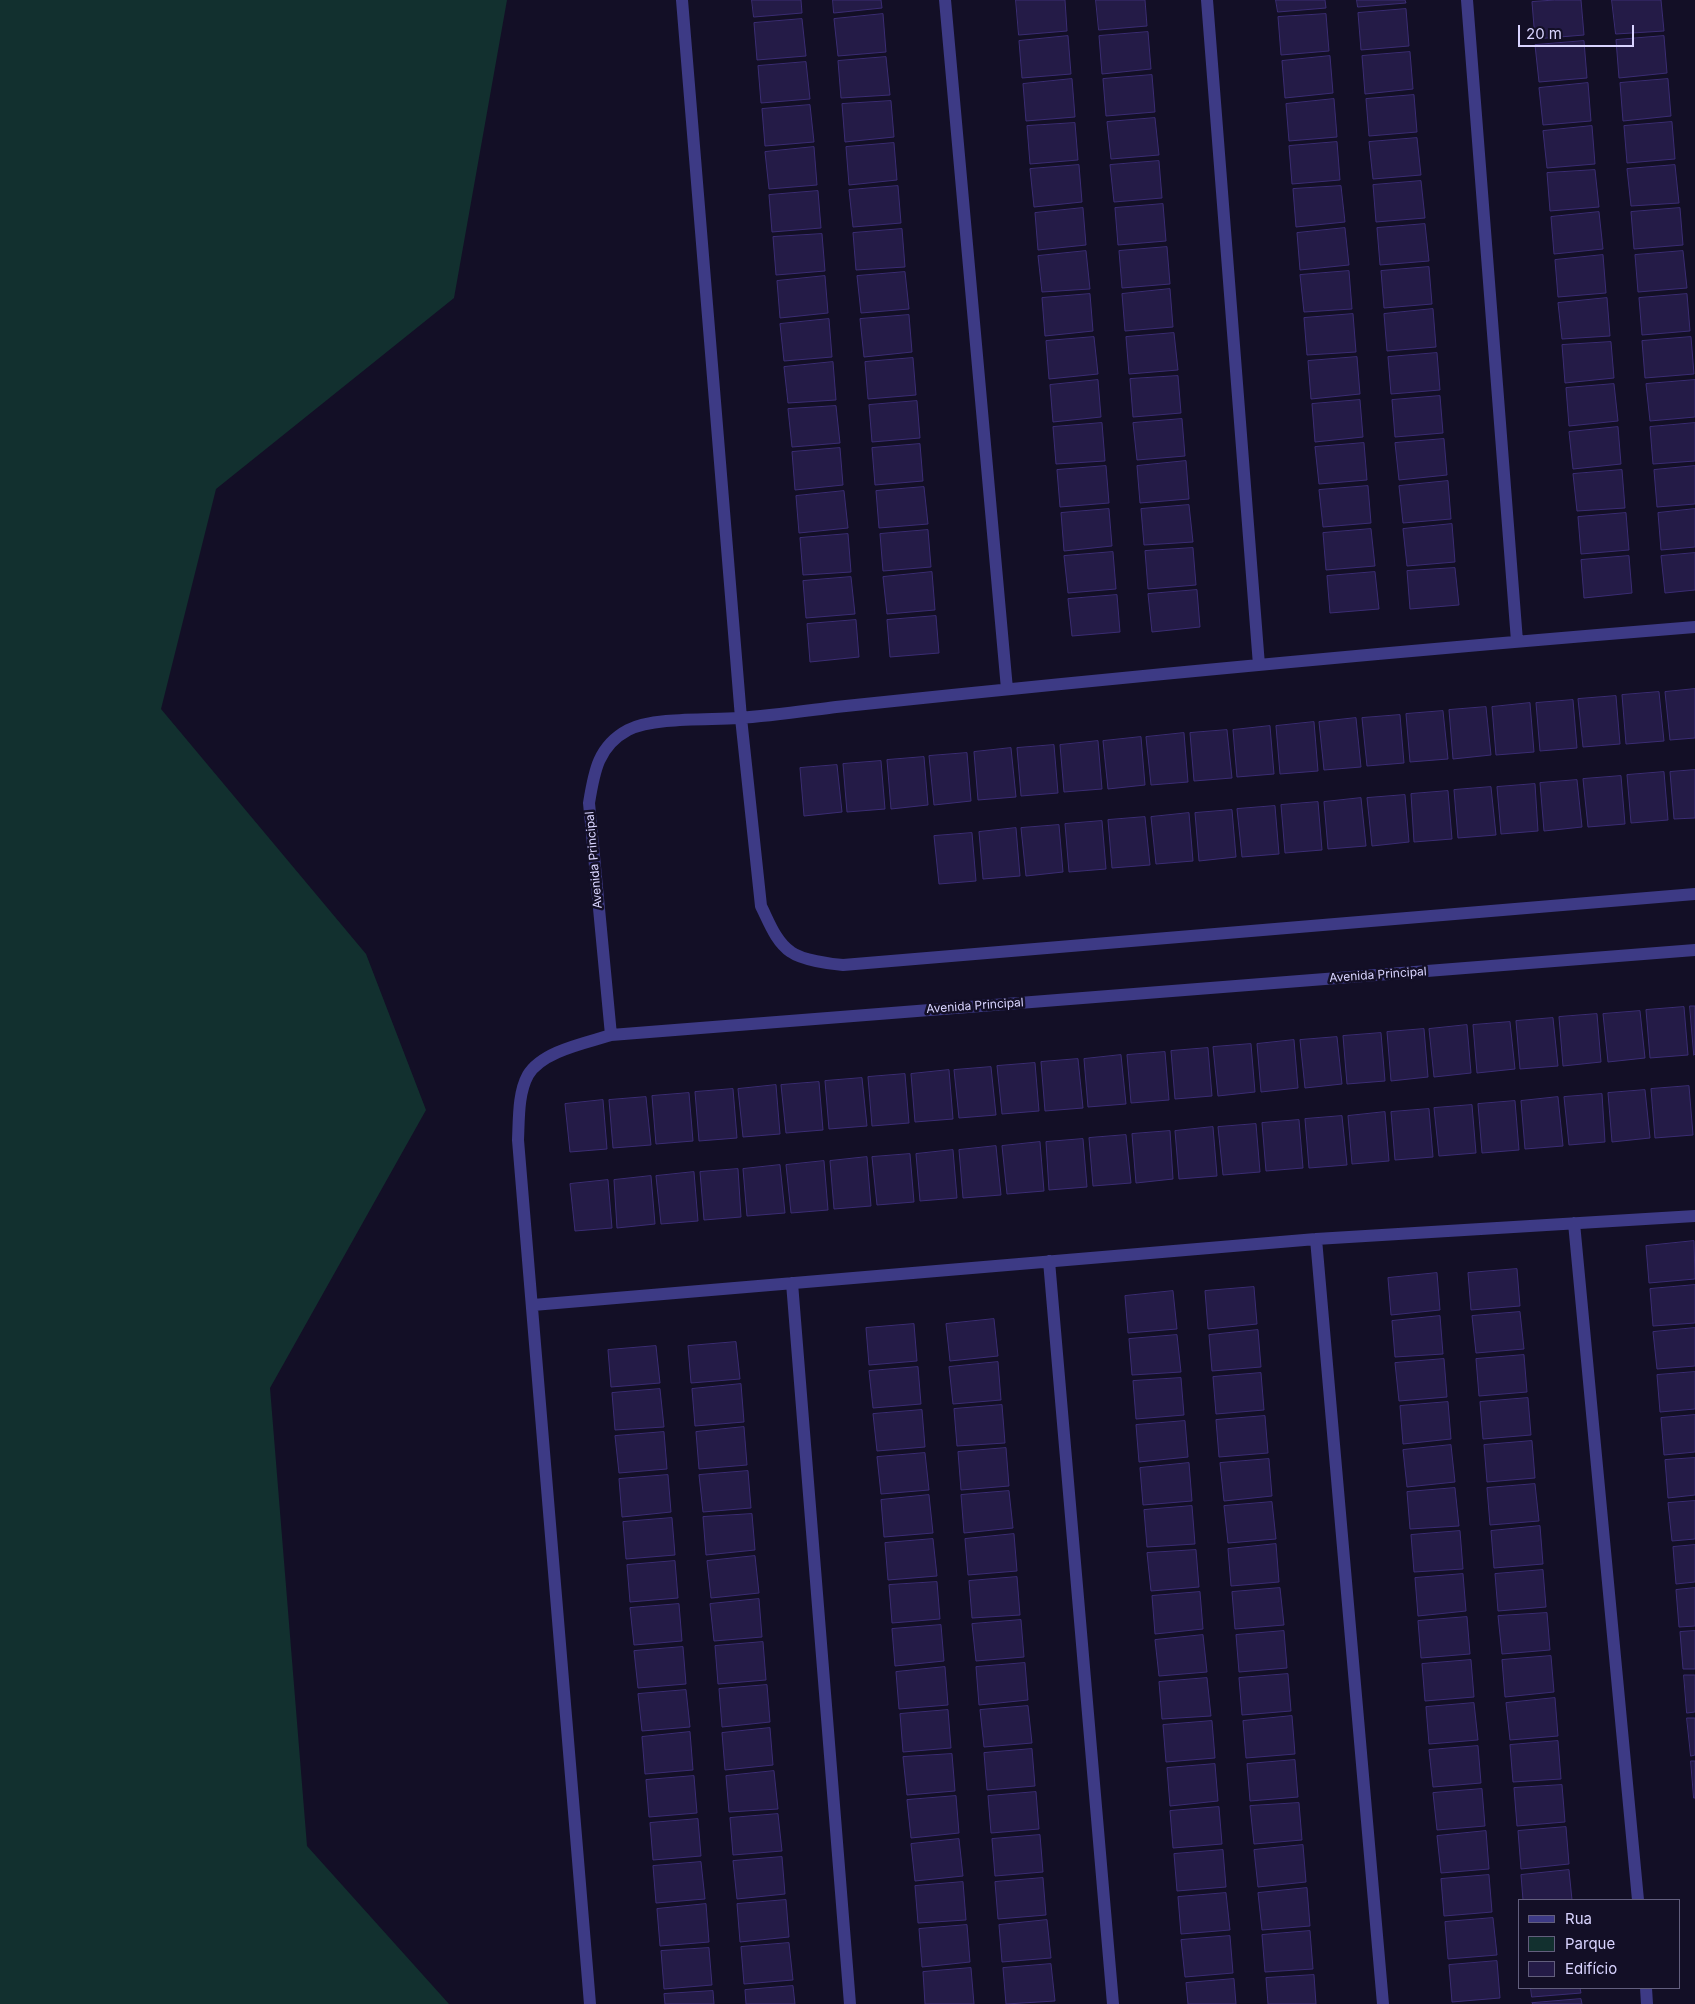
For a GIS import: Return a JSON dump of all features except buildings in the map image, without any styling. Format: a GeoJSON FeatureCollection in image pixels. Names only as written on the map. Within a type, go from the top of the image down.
{"type":"FeatureCollection","features":[{"type":"Feature","properties":{"kind":"street"},"geometry":{"type":"LineString","coordinates":[[682,0],[741,718],[761,906],[775,935],[791,953],[822,963],[853,964],[1695,894]]}},
{"type":"Feature","properties":{"kind":"street"},"geometry":{"type":"LineString","coordinates":[[944,0],[1007,689]]}},
{"type":"Feature","properties":{"kind":"street"},"geometry":{"type":"LineString","coordinates":[[1207,0],[1259,665]]}},
{"type":"Feature","properties":{"kind":"street"},"geometry":{"type":"LineString","coordinates":[[1467,0],[1517,641]]}},
{"type":"Feature","properties":{"kind":"street","name":"Avenida Principal"},"geometry":{"type":"LineString","coordinates":[[1695,627],[1517,641],[1007,689],[741,718],[666,721],[630,729],[609,744],[594,772],[589,803],[611,1035],[1695,950]]}},
{"type":"Feature","properties":{"kind":"street"},"geometry":{"type":"LineString","coordinates":[[590,2004],[518,1140],[521,1095],[528,1074],[541,1061],[557,1052],[611,1035]]}},
{"type":"Feature","properties":{"kind":"street"},"geometry":{"type":"LineString","coordinates":[[533,1304],[1316,1239],[1695,1216]]}},
{"type":"Feature","properties":{"kind":"street"},"geometry":{"type":"LineString","coordinates":[[1574,1223],[1638,1899]]}},
{"type":"Feature","properties":{"kind":"street"},"geometry":{"type":"LineString","coordinates":[[1316,1239],[1383,2004]]}},
{"type":"Feature","properties":{"kind":"street"},"geometry":{"type":"LineString","coordinates":[[1049,1261],[1113,2004]]}},
{"type":"Feature","properties":{"kind":"street"},"geometry":{"type":"LineString","coordinates":[[792,1283],[850,2004]]}},
{"type":"Feature","properties":{"kind":"street"},"geometry":{"type":"LineString","coordinates":[[1646,1989],[1647,2004]]}},
{"type":"Feature","properties":{"kind":"green space"},"geometry":{"type":"Polygon","coordinates":[[[0,0],[507,0],[454,298],[216,489],[161,709],[366,954],[426,1110],[270,1388],[307,1846],[449,2004],[0,2004],[0,0]]]}}]}
